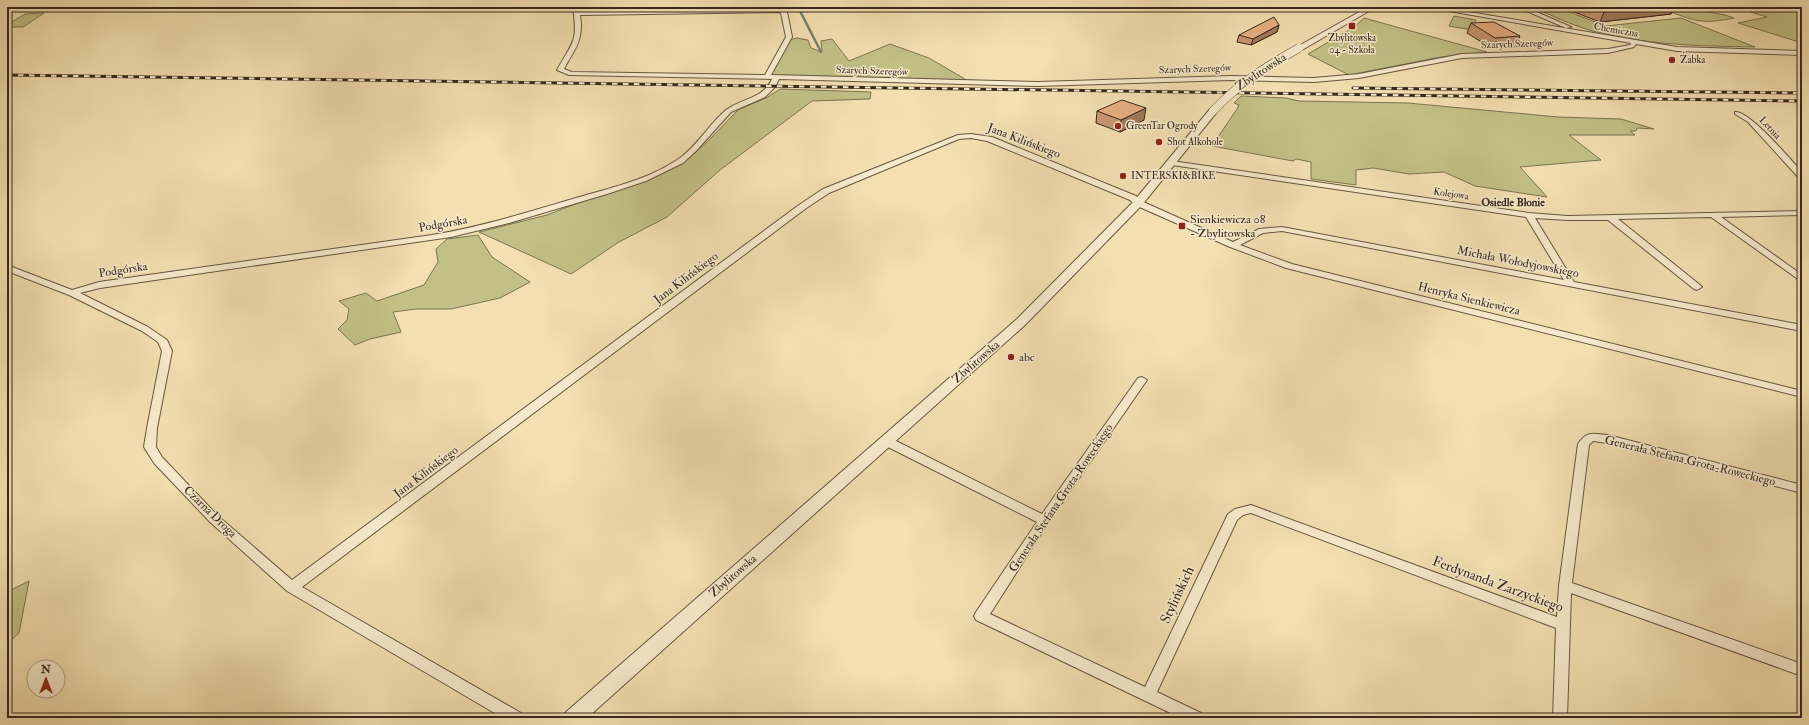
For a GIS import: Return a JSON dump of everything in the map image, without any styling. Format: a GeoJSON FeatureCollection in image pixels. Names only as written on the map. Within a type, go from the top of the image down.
{"type":"FeatureCollection","features":[{"type":"Feature","properties":{"kind":"street","name":"Zbylitowska"},"geometry":{"type":"LineString","coordinates":[[573,718],[1021,322],[1138,202],[1224,99],[1248,78],[1264,67],[1373,7]]}},
{"type":"Feature","properties":{"kind":"street","name":"Chemiczna"},"geometry":{"type":"LineString","coordinates":[[1430,7],[1634,42],[1705,51],[1802,53]]}},
{"type":"Feature","properties":{"kind":"street"},"geometry":{"type":"LineString","coordinates":[[1520,7],[1585,34]]}},
{"type":"Feature","properties":{"kind":"street"},"geometry":{"type":"LineString","coordinates":[[576,10],[780,10],[784,12],[789,37],[767,77]]}},
{"type":"Feature","properties":{"kind":"street","name":"Szarych Szeregów"},"geometry":{"type":"LineString","coordinates":[[576,10],[579,24],[578,37],[574,47],[560,70],[571,74],[1038,84],[1231,78],[1314,80],[1359,76],[1462,56],[1608,51],[1624,49],[1632,46],[1634,42]]}},
{"type":"Feature","properties":{"kind":"street","name":"Podgórska"},"geometry":{"type":"LineString","coordinates":[[72,293],[100,285],[465,232],[568,204],[612,190],[653,174],[680,161],[694,149],[729,111],[764,94],[771,89],[776,78]]}},
{"type":"Feature","properties":{"kind":"street","name":"Letnia"},"geometry":{"type":"LineString","coordinates":[[1737,113],[1750,121],[1802,176]]}},
{"type":"Feature","properties":{"kind":"street","name":"Jana Kilińskiego"},"geometry":{"type":"LineString","coordinates":[[292,587],[826,191],[958,137],[970,136],[989,139],[1133,198],[1138,202]]}},
{"type":"Feature","properties":{"kind":"street","name":"Kolejowa"},"geometry":{"type":"LineString","coordinates":[[1172,163],[1529,215],[1567,218],[1802,213]]}},
{"type":"Feature","properties":{"kind":"street","name":"Henryka Sienkiewicza"},"geometry":{"type":"LineString","coordinates":[[1138,202],[1233,245],[1289,266],[1802,394]]}},
{"type":"Feature","properties":{"kind":"street"},"geometry":{"type":"LineString","coordinates":[[1529,215],[1571,284]]}},
{"type":"Feature","properties":{"kind":"street"},"geometry":{"type":"LineString","coordinates":[[1713,215],[1802,279]]}},
{"type":"Feature","properties":{"kind":"street"},"geometry":{"type":"LineString","coordinates":[[1610,217],[1697,287]]}},
{"type":"Feature","properties":{"kind":"street","name":"Michała Wołodyjowskiego"},"geometry":{"type":"LineString","coordinates":[[1233,245],[1256,232],[1268,229],[1282,230],[1802,328]]}},
{"type":"Feature","properties":{"kind":"street","name":"Czarna Droga"},"geometry":{"type":"LineString","coordinates":[[7,268],[72,293],[145,329],[162,340],[167,350],[152,428],[150,447],[158,460],[214,519],[292,587],[516,718]]}},
{"type":"Feature","properties":{"kind":"street","name":"Generała Stefana Grota-Roweckiego"},"geometry":{"type":"LineString","coordinates":[[1142,380],[1044,520],[981,616],[1148,696]]}},
{"type":"Feature","properties":{"kind":"street","name":"Generała Stefana Grota-Roweckiego"},"geometry":{"type":"LineString","coordinates":[[1565,586],[1584,444],[1590,437],[1608,439],[1802,489]]}},
{"type":"Feature","properties":{"kind":"street"},"geometry":{"type":"LineString","coordinates":[[886,441],[1044,520]]}},
{"type":"Feature","properties":{"kind":"street","name":"Ferdynanda Zarzyckiego"},"geometry":{"type":"LineString","coordinates":[[1239,512],[1251,509],[1563,625],[1565,586],[1802,670]]}},
{"type":"Feature","properties":{"kind":"street","name":"Stylińskich"},"geometry":{"type":"LineString","coordinates":[[1148,696],[1219,542],[1232,517],[1239,512]]}},
{"type":"Feature","properties":{"kind":"street"},"geometry":{"type":"LineString","coordinates":[[1560,718],[1563,625]]}},
{"type":"Feature","properties":{"kind":"street"},"geometry":{"type":"LineString","coordinates":[[1148,696],[1196,718]]}},
{"type":"Feature","properties":{"kind":"shaded area"},"geometry":{"type":"Polygon","coordinates":[[[1532,7],[1556,7],[1606,26],[1681,18],[1755,47],[1671,44],[1629,39],[1582,28],[1532,7]]]}},
{"type":"Feature","properties":{"kind":"shaded area"},"geometry":{"type":"Polygon","coordinates":[[[1734,7],[1802,7],[1802,43],[1738,23],[1767,17],[1734,7]]]}},
{"type":"Feature","properties":{"kind":"shaded area"},"geometry":{"type":"Polygon","coordinates":[[[1687,8],[1734,18],[1715,21],[1700,21],[1686,18],[1668,11],[1687,8]]]}},
{"type":"Feature","properties":{"kind":"shaded area"},"geometry":{"type":"Polygon","coordinates":[[[44,13],[23,27],[7,27],[7,25],[25,14],[44,13]]]}},
{"type":"Feature","properties":{"kind":"shaded area"},"geometry":{"type":"Polygon","coordinates":[[[1454,16],[1476,20],[1472,30],[1449,26],[1454,16]]]}},
{"type":"Feature","properties":{"kind":"shaded area"},"geometry":{"type":"Polygon","coordinates":[[[1364,18],[1487,52],[1441,57],[1349,75],[1308,54],[1354,27],[1364,18]]]}},
{"type":"Feature","properties":{"kind":"shaded area"},"geometry":{"type":"Polygon","coordinates":[[[797,38],[808,40],[811,48],[822,52],[821,41],[832,39],[849,61],[890,44],[929,58],[970,82],[775,76],[771,73],[789,40],[797,38]]]}},
{"type":"Feature","properties":{"kind":"shaded area"},"geometry":{"type":"Polygon","coordinates":[[[780,89],[871,92],[870,99],[812,101],[720,170],[667,217],[619,242],[571,274],[479,232],[547,215],[679,164],[688,159],[709,140],[738,110],[768,97],[780,89]]]}},
{"type":"Feature","properties":{"kind":"shaded area"},"geometry":{"type":"Polygon","coordinates":[[[1241,96],[1286,98],[1299,101],[1408,103],[1558,117],[1621,119],[1654,129],[1637,128],[1636,131],[1630,131],[1635,135],[1569,135],[1601,160],[1520,167],[1547,197],[1475,186],[1444,172],[1409,174],[1373,168],[1356,170],[1356,185],[1311,179],[1311,162],[1296,159],[1293,161],[1212,146],[1237,109],[1239,105],[1234,103],[1241,96]]]}},
{"type":"Feature","properties":{"kind":"shaded area"},"geometry":{"type":"Polygon","coordinates":[[[478,235],[492,257],[530,282],[500,298],[451,309],[416,309],[393,312],[401,332],[370,339],[355,345],[338,329],[347,320],[349,309],[339,301],[366,293],[377,301],[424,285],[438,262],[436,249],[447,239],[478,235]]]}},
{"type":"Feature","properties":{"kind":"shaded area"},"geometry":{"type":"Polygon","coordinates":[[[29,581],[19,633],[7,644],[7,592],[29,581]]]}},
{"type":"Feature","properties":{"kind":"building"},"geometry":{"type":"Polygon","coordinates":[[[1590,7],[1649,7],[1604,12],[1590,7]]]}},
{"type":"Feature","properties":{"kind":"building"},"geometry":{"type":"Polygon","coordinates":[[[1274,17],[1279,25],[1253,39],[1239,35],[1274,17]]]}},
{"type":"Feature","properties":{"kind":"building"},"geometry":{"type":"Polygon","coordinates":[[[1494,22],[1520,36],[1495,38],[1471,23],[1494,22]]]}},
{"type":"Feature","properties":{"kind":"building"},"geometry":{"type":"Polygon","coordinates":[[[1122,100],[1146,108],[1121,120],[1097,111],[1122,100]]]}},
{"type":"Feature","properties":{"kind":"waterway"},"geometry":{"type":"LineString","coordinates":[[798,7],[821,52]]}},
{"type":"Feature","properties":{"kind":"railway"},"geometry":{"type":"LineString","coordinates":[[7,75],[1802,101]]}},
{"type":"Feature","properties":{"kind":"railway"},"geometry":{"type":"LineString","coordinates":[[1353,88],[1802,93]]}},
{"type":"Feature","properties":{"kind":"place","name":"Zbylitowska 04 - Szkoła"},"geometry":{"type":"Point","coordinates":[1352,26]}},
{"type":"Feature","properties":{"kind":"place","name":"Żabka"},"geometry":{"type":"Point","coordinates":[1672,60]}},
{"type":"Feature","properties":{"kind":"place","name":"GreenTar Ogrody"},"geometry":{"type":"Point","coordinates":[1118,126]}},
{"type":"Feature","properties":{"kind":"place","name":"Shot Alkohole"},"geometry":{"type":"Point","coordinates":[1159,142]}},
{"type":"Feature","properties":{"kind":"place","name":"INTERSKI&BIKE"},"geometry":{"type":"Point","coordinates":[1123,176]}},
{"type":"Feature","properties":{"kind":"place","name":"Sienkiewicza 08 - Zbylitowska"},"geometry":{"type":"Point","coordinates":[1182,226]}},
{"type":"Feature","properties":{"kind":"place","name":"abc"},"geometry":{"type":"Point","coordinates":[1011,357]}},
{"type":"Feature","properties":{"kind":"district","name":"Osiedle Błonie"},"geometry":{"type":"Point","coordinates":[1513,202]}}]}
